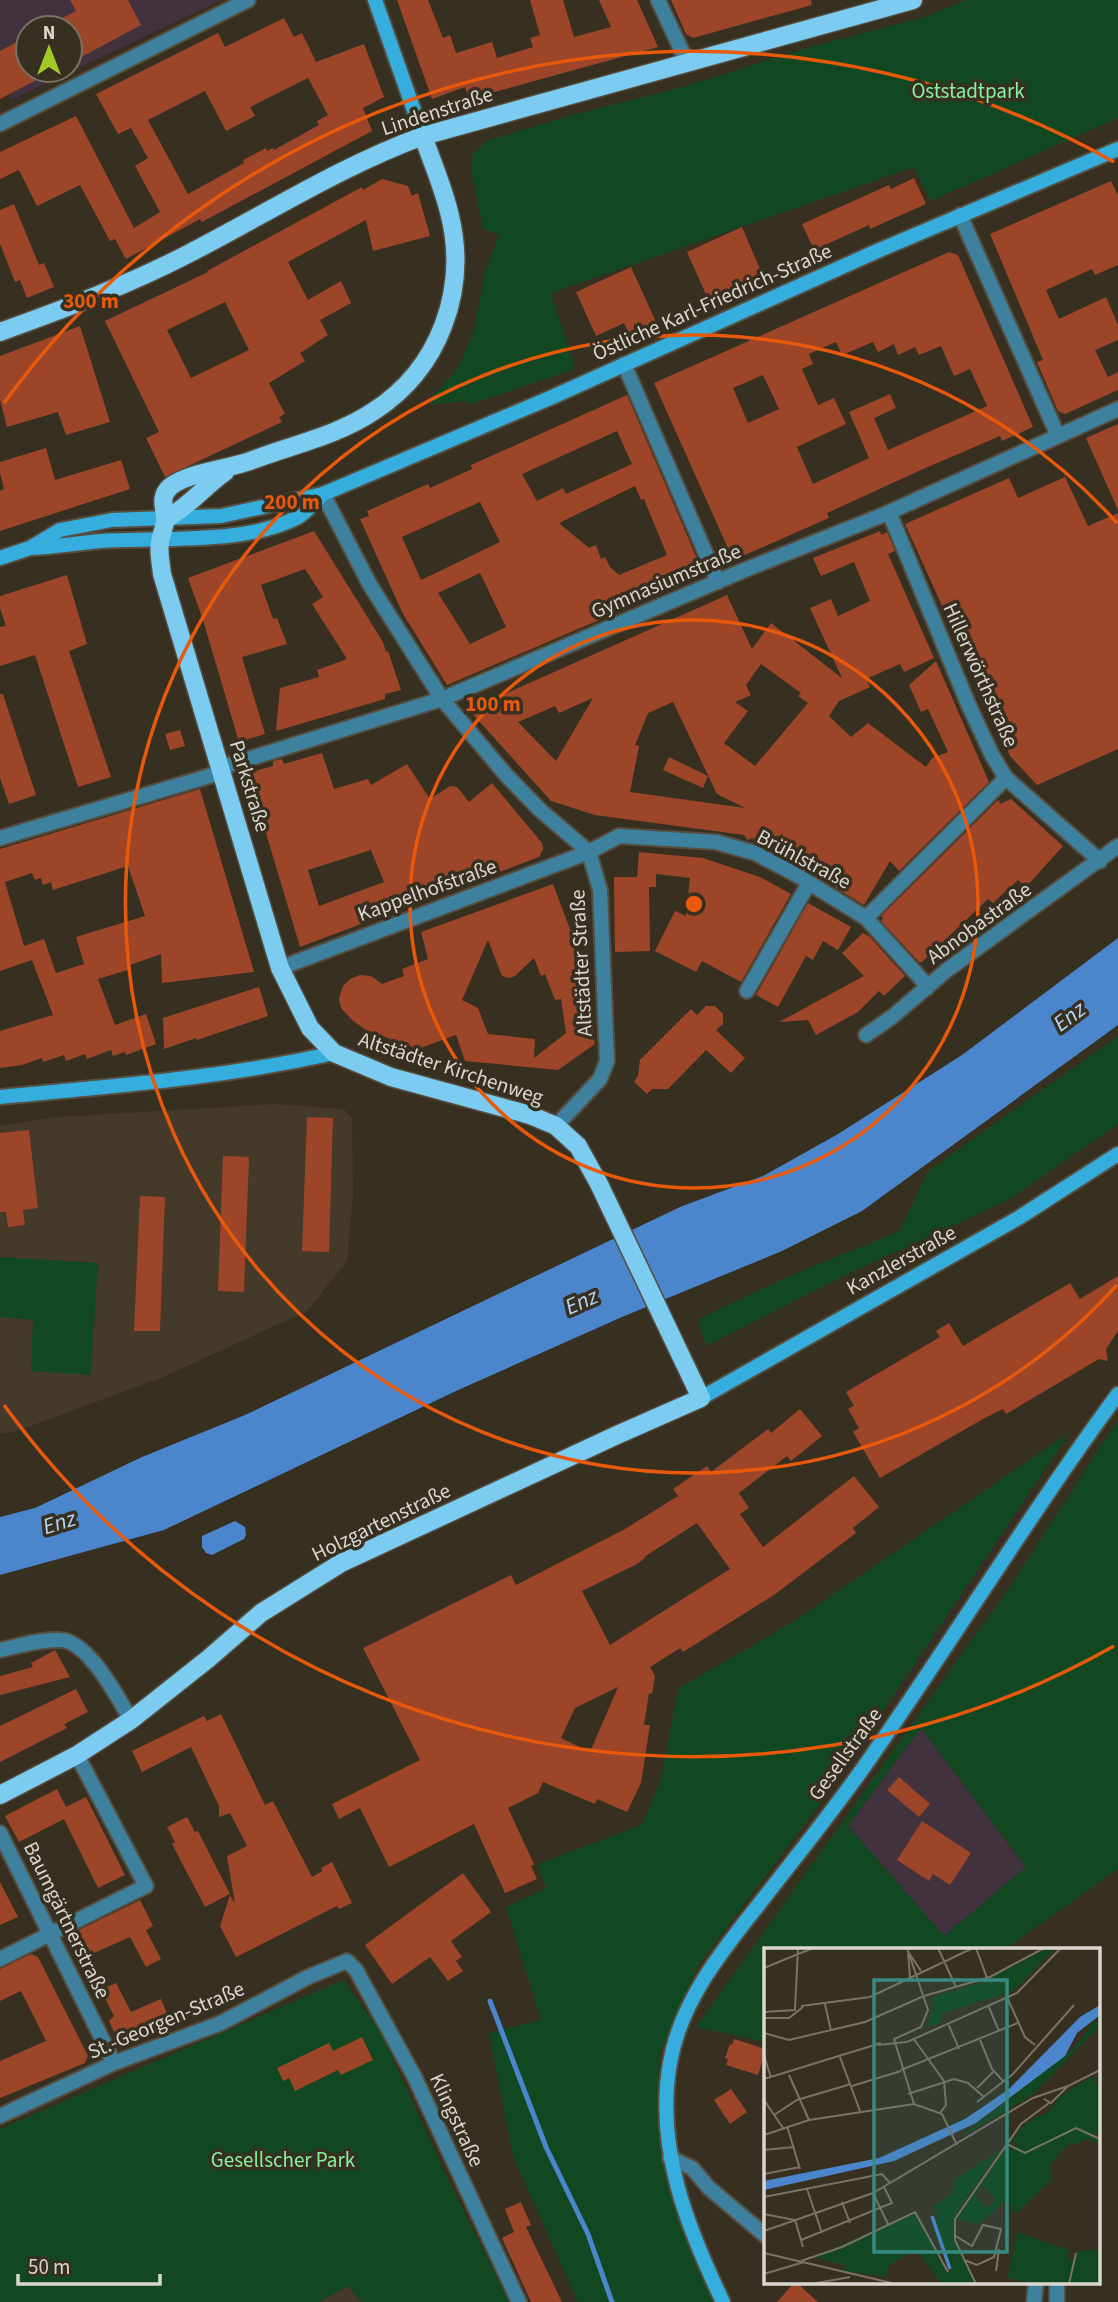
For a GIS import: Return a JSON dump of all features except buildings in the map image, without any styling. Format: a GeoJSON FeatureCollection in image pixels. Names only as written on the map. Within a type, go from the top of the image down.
{"type":"FeatureCollection","features":[{"type":"Feature","properties":{"kind":"main road"},"geometry":{"type":"LineString","coordinates":[[375,0],[423,136]]}},
{"type":"Feature","properties":{"kind":"main road","name":"Lindenstraße"},"geometry":{"type":"LineString","coordinates":[[0,332],[78,303],[164,266],[361,162],[423,136],[913,0]]}},
{"type":"Feature","properties":{"kind":"main road","name":"Parkstraße"},"geometry":{"type":"LineString","coordinates":[[334,1053],[310,1028],[280,968],[165,584],[159,551],[166,519],[163,500],[169,488],[181,480],[231,468],[340,429],[373,412],[410,381],[434,349],[450,306],[456,258],[451,217],[423,136]]}},
{"type":"Feature","properties":{"kind":"main road","name":"Östliche Karl-Friedrich-Straße"},"geometry":{"type":"LineString","coordinates":[[0,558],[30,548],[60,530],[112,520],[239,513],[323,494],[550,398],[960,215],[1118,149]]}},
{"type":"Feature","properties":{"kind":"main road","name":"Östliche Karl-Friedrich-Straße"},"geometry":{"type":"LineString","coordinates":[[30,548],[101,541],[205,537],[279,525],[300,516],[323,494]]}},
{"type":"Feature","properties":{"kind":"main road","name":"Altstädter Kirchenweg"},"geometry":{"type":"LineString","coordinates":[[0,1097],[211,1076],[276,1066],[334,1053],[391,1077],[530,1115],[556,1126],[578,1146],[600,1187],[701,1398]]}},
{"type":"Feature","properties":{"kind":"main road","name":"Kanzlerstraße"},"geometry":{"type":"LineString","coordinates":[[701,1398],[1020,1217],[1118,1154]]}},
{"type":"Feature","properties":{"kind":"main road","name":"Gesellstraße"},"geometry":{"type":"LineString","coordinates":[[723,2302],[699,2251],[680,2198],[670,2158],[666,2098],[670,2060],[682,2024],[710,1968],[873,1755],[1065,1467],[1118,1394]]}},
{"type":"Feature","properties":{"kind":"main road","name":"Holzgartenstraße"},"geometry":{"type":"LineString","coordinates":[[0,1795],[77,1755],[131,1720],[208,1659],[261,1612],[341,1563],[701,1398]]}},
{"type":"Feature","properties":{"kind":"street"},"geometry":{"type":"LineString","coordinates":[[0,124],[248,0]]}},
{"type":"Feature","properties":{"kind":"street"},"geometry":{"type":"LineString","coordinates":[[658,0],[687,62]]}},
{"type":"Feature","properties":{"kind":"street"},"geometry":{"type":"LineString","coordinates":[[960,215],[1058,436]]}},
{"type":"Feature","properties":{"kind":"street"},"geometry":{"type":"LineString","coordinates":[[624,364],[718,582]]}},
{"type":"Feature","properties":{"kind":"street","name":"Gymnasiumstraße"},"geometry":{"type":"LineString","coordinates":[[0,838],[442,699],[889,512],[1118,409]]}},
{"type":"Feature","properties":{"kind":"street"},"geometry":{"type":"LineString","coordinates":[[323,494],[370,585],[442,699],[507,776],[540,810],[589,852]]}},
{"type":"Feature","properties":{"kind":"street","name":"Hillerwörthstraße"},"geometry":{"type":"LineString","coordinates":[[889,512],[992,755],[1006,778],[1100,861]]}},
{"type":"Feature","properties":{"kind":"street"},"geometry":{"type":"LineString","coordinates":[[866,918],[1006,778]]}},
{"type":"Feature","properties":{"kind":"street","name":"Brühlstraße"},"geometry":{"type":"LineString","coordinates":[[589,852],[619,836],[716,842],[755,853],[866,918],[927,988]]}},
{"type":"Feature","properties":{"kind":"street","name":"Abnobastraße"},"geometry":{"type":"LineString","coordinates":[[866,1035],[972,951],[1118,846]]}},
{"type":"Feature","properties":{"kind":"street","name":"Kappelhofstraße"},"geometry":{"type":"LineString","coordinates":[[280,968],[589,852]]}},
{"type":"Feature","properties":{"kind":"street","name":"Altstädter Straße"},"geometry":{"type":"LineString","coordinates":[[556,1126],[600,1079],[607,1062],[600,890],[589,852]]}},
{"type":"Feature","properties":{"kind":"street"},"geometry":{"type":"LineString","coordinates":[[747,991],[808,883]]}},
{"type":"Feature","properties":{"kind":"street"},"geometry":{"type":"LineString","coordinates":[[0,1650],[62,1639],[75,1643],[105,1676],[131,1720]]}},
{"type":"Feature","properties":{"kind":"street"},"geometry":{"type":"LineString","coordinates":[[0,1959],[146,1886],[77,1755]]}},
{"type":"Feature","properties":{"kind":"street","name":"Baumgärtnerstraße"},"geometry":{"type":"LineString","coordinates":[[0,1833],[114,2063]]}},
{"type":"Feature","properties":{"kind":"street","name":"St.-Georgen-Straße"},"geometry":{"type":"LineString","coordinates":[[0,2116],[114,2063],[221,2022],[308,1977],[346,1961]]}},
{"type":"Feature","properties":{"kind":"street","name":"Klingstraße"},"geometry":{"type":"LineString","coordinates":[[346,1961],[356,1970],[414,2076],[519,2302]]}},
{"type":"Feature","properties":{"kind":"street"},"geometry":{"type":"LineString","coordinates":[[670,2158],[692,2168],[709,2188],[764,2234]]}},
{"type":"Feature","properties":{"kind":"street"},"geometry":{"type":"LineString","coordinates":[[1034,2302],[1036,2284]]}},
{"type":"Feature","properties":{"kind":"street"},"geometry":{"type":"LineString","coordinates":[[1057,2284],[1057,2302]]}},
{"type":"Feature","properties":{"kind":"shaded area"},"geometry":{"type":"Polygon","coordinates":[[[0,0],[221,0],[84,65],[84,14],[14,14],[14,84],[45,84],[11,100],[0,78],[0,0]]]}},
{"type":"Feature","properties":{"kind":"shaded area"},"geometry":{"type":"Polygon","coordinates":[[[275,1104],[344,1109],[352,1119],[353,1195],[347,1261],[307,1311],[163,1377],[17,1431],[0,1434],[0,1126],[57,1117],[275,1104]]]}},
{"type":"Feature","properties":{"kind":"shaded area"},"geometry":{"type":"Polygon","coordinates":[[[921,1728],[1026,1868],[944,1936],[848,1826],[921,1728]]]}},
{"type":"Feature","properties":{"kind":"shaded area"},"geometry":{"type":"Polygon","coordinates":[[[348,2286],[362,2302],[319,2302],[348,2286]]]}},
{"type":"Feature","properties":{"kind":"green space","name":"Oststadtpark"},"geometry":{"type":"Polygon","coordinates":[[[966,0],[1118,0],[1118,118],[931,201],[914,167],[551,293],[575,369],[471,404],[463,401],[431,405],[428,401],[453,374],[474,331],[485,272],[499,235],[483,229],[471,168],[473,153],[487,141],[569,116],[686,86],[810,47],[925,17],[966,0]]]}},
{"type":"Feature","properties":{"kind":"green space"},"geometry":{"type":"Polygon","coordinates":[[[1118,1036],[1118,1124],[1010,1199],[846,1275],[706,1346],[698,1319],[785,1278],[900,1231],[928,1171],[1118,1036]]]}},
{"type":"Feature","properties":{"kind":"green space"},"geometry":{"type":"Polygon","coordinates":[[[0,1257],[98,1263],[91,1375],[31,1371],[33,1320],[0,1317],[0,1257]]]}},
{"type":"Feature","properties":{"kind":"green space"},"geometry":{"type":"Polygon","coordinates":[[[1118,1420],[1118,1869],[1007,1948],[764,1948],[764,2042],[696,2027],[1009,1588],[1118,1420]],[[921,1728],[848,1826],[944,1936],[1026,1867],[921,1728]]]}},
{"type":"Feature","properties":{"kind":"green space"},"geometry":{"type":"Polygon","coordinates":[[[1070,1432],[826,1796],[699,1964],[660,2053],[659,2119],[669,2191],[717,2302],[578,2302],[513,2156],[489,2033],[541,2020],[506,1907],[546,1889],[538,1864],[642,1825],[661,1779],[678,1689],[796,1620],[1070,1432]]]}},
{"type":"Feature","properties":{"kind":"green space","name":"Gesellscher Park"},"geometry":{"type":"Polygon","coordinates":[[[343,1980],[379,2029],[448,2179],[509,2302],[362,2302],[348,2286],[319,2302],[0,2302],[0,2129],[343,1980]]]}},
{"type":"Feature","properties":{"kind":"water","name":"Enz"},"geometry":{"type":"Polygon","coordinates":[[[1118,938],[1118,1025],[862,1211],[782,1251],[622,1317],[456,1391],[164,1530],[0,1575],[0,1517],[35,1508],[142,1457],[245,1415],[680,1207],[765,1175],[838,1134],[962,1055],[1118,938]]]}},
{"type":"Feature","properties":{"kind":"water"},"geometry":{"type":"Polygon","coordinates":[[[235,1521],[245,1527],[244,1539],[212,1555],[206,1553],[202,1547],[202,1536],[235,1521]]]}},
{"type":"Feature","properties":{"kind":"waterway"},"geometry":{"type":"LineString","coordinates":[[490,2001],[546,2147],[588,2234],[612,2302]]}}]}
